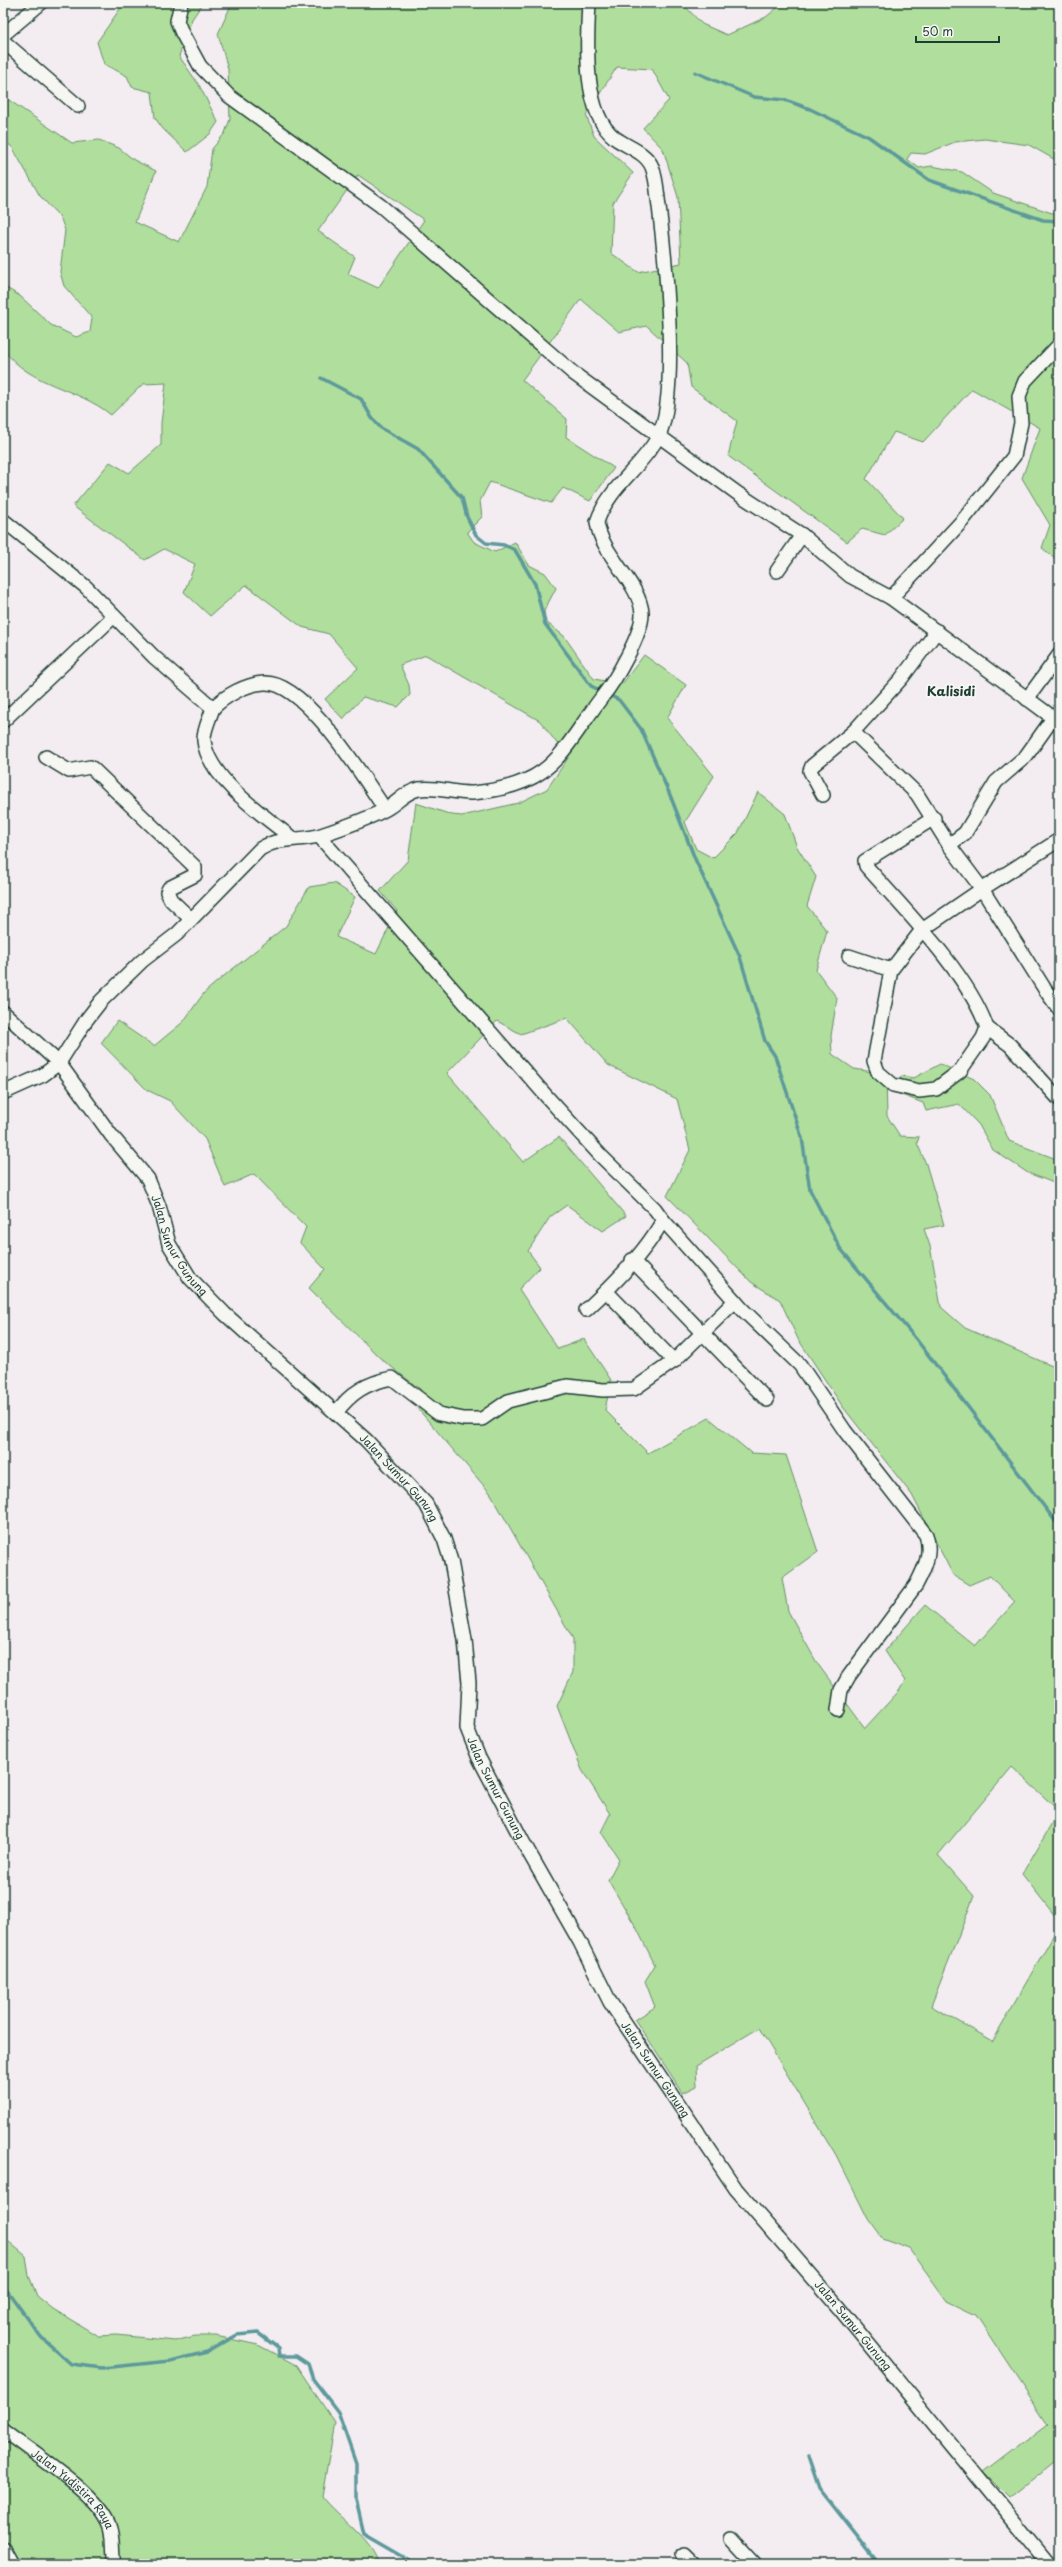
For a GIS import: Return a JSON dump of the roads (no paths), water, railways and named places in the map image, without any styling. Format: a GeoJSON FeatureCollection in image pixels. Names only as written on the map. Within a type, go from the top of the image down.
{"type":"FeatureCollection","features":[{"type":"Feature","properties":{"kind":"street"},"geometry":{"type":"LineString","coordinates":[[3,35],[41,3]]}},
{"type":"Feature","properties":{"kind":"street"},"geometry":{"type":"LineString","coordinates":[[181,3],[177,20],[200,66],[212,80],[230,96],[381,206],[573,373],[737,493],[802,535],[850,576],[891,598],[1056,720],[1026,756],[996,782],[965,833],[949,845]]}},
{"type":"Feature","properties":{"kind":"street"},"geometry":{"type":"LineString","coordinates":[[3,1094],[43,1075],[59,1063],[87,1019],[101,1001],[142,961],[177,934],[260,849],[267,844],[292,838],[319,836],[385,809],[408,793],[417,790],[429,788],[471,793],[531,780],[566,750],[598,703],[616,680],[638,630],[642,612],[637,597],[601,540],[597,522],[612,493],[649,451],[658,436],[666,404],[669,366],[661,226],[655,177],[652,167],[645,158],[614,138],[599,117],[594,103],[586,43],[589,3]]}},
{"type":"Feature","properties":{"kind":"street"},"geometry":{"type":"LineString","coordinates":[[3,40],[78,106]]}},
{"type":"Feature","properties":{"kind":"street"},"geometry":{"type":"LineString","coordinates":[[891,598],[963,520],[1014,456],[1021,423],[1020,396],[1025,381],[1059,345]]}},
{"type":"Feature","properties":{"kind":"street"},"geometry":{"type":"LineString","coordinates":[[3,520],[86,587],[154,656],[213,708]]}},
{"type":"Feature","properties":{"kind":"street"},"geometry":{"type":"LineString","coordinates":[[777,571],[802,535]]}},
{"type":"Feature","properties":{"kind":"street"},"geometry":{"type":"LineString","coordinates":[[3,721],[114,616]]}},
{"type":"Feature","properties":{"kind":"street"},"geometry":{"type":"LineString","coordinates":[[823,794],[810,770],[812,766],[853,732],[901,679],[937,631]]}},
{"type":"Feature","properties":{"kind":"street"},"geometry":{"type":"LineString","coordinates":[[1027,699],[1059,656]]}},
{"type":"Feature","properties":{"kind":"street"},"geometry":{"type":"LineString","coordinates":[[292,838],[250,805],[208,758],[204,739],[213,708],[220,701],[245,688],[265,682],[281,687],[314,711],[385,809]]}},
{"type":"Feature","properties":{"kind":"street"},"geometry":{"type":"LineString","coordinates":[[853,732],[918,794],[934,818],[949,845],[982,889],[1046,991],[1059,1009]]}},
{"type":"Feature","properties":{"kind":"street"},"geometry":{"type":"LineString","coordinates":[[46,757],[69,771],[90,767],[93,769],[196,867],[195,875],[169,888],[167,892],[171,900],[191,919]]}},
{"type":"Feature","properties":{"kind":"street"},"geometry":{"type":"LineString","coordinates":[[934,818],[865,861],[866,866],[922,930],[964,983],[987,1028],[1010,1045],[1059,1099]]}},
{"type":"Feature","properties":{"kind":"street"},"geometry":{"type":"LineString","coordinates":[[319,836],[548,1098],[601,1156],[655,1209],[663,1220],[736,1301],[800,1365],[845,1431],[926,1535],[930,1546],[925,1568],[916,1585],[849,1676],[841,1690],[838,1710]]}},
{"type":"Feature","properties":{"kind":"street"},"geometry":{"type":"LineString","coordinates":[[987,1028],[983,1038],[960,1071],[948,1082],[936,1088],[919,1091],[893,1085],[878,1072],[874,1061],[891,970],[922,930],[982,889],[1059,840]]}},
{"type":"Feature","properties":{"kind":"street"},"geometry":{"type":"LineString","coordinates":[[849,956],[891,970]]}},
{"type":"Feature","properties":{"kind":"street","name":"Jalan Sumur Gunung"},"geometry":{"type":"LineString","coordinates":[[3,1012],[59,1063],[110,1135],[148,1179],[159,1206],[169,1244],[190,1278],[225,1314],[366,1440],[421,1498],[436,1521],[451,1561],[465,1640],[469,1683],[467,1728],[479,1758],[522,1842],[580,1942],[610,2002],[736,2189],[838,2308],[1049,2564]]}},
{"type":"Feature","properties":{"kind":"street"},"geometry":{"type":"LineString","coordinates":[[586,1310],[606,1291],[655,1234],[663,1220]]}},
{"type":"Feature","properties":{"kind":"street"},"geometry":{"type":"LineString","coordinates":[[632,1260],[767,1400]]}},
{"type":"Feature","properties":{"kind":"street"},"geometry":{"type":"LineString","coordinates":[[606,1291],[674,1361]]}},
{"type":"Feature","properties":{"kind":"street"},"geometry":{"type":"LineString","coordinates":[[336,1413],[356,1390],[374,1381],[392,1378],[439,1414],[464,1419],[482,1419],[508,1401],[567,1386],[603,1390],[634,1389],[674,1361],[736,1301]]}},
{"type":"Feature","properties":{"kind":"street","name":"Jalan Yudistira Raya"},"geometry":{"type":"LineString","coordinates":[[3,2430],[76,2485],[104,2515],[110,2526],[114,2564]]}},
{"type":"Feature","properties":{"kind":"street"},"geometry":{"type":"LineString","coordinates":[[731,2538],[755,2564]]}},
{"type":"Feature","properties":{"kind":"street"},"geometry":{"type":"LineString","coordinates":[[3,2548],[12,2564]]}},
{"type":"Feature","properties":{"kind":"street"},"geometry":{"type":"LineString","coordinates":[[682,2554],[692,2564]]}},
{"type":"Feature","properties":{"kind":"waterway"},"geometry":{"type":"LineString","coordinates":[[695,72],[754,97],[785,100],[810,109],[869,137],[929,180],[1043,220],[1059,221]]}},
{"type":"Feature","properties":{"kind":"waterway"},"geometry":{"type":"LineString","coordinates":[[321,378],[361,399],[372,418],[381,428],[418,449],[462,498],[467,517],[476,535],[486,543],[504,545],[515,550],[535,584],[545,624],[591,686],[619,700],[641,729],[670,795],[695,859],[740,957],[765,1041],[775,1056],[802,1138],[810,1190],[840,1248],[916,1339],[1059,1526]]}},
{"type":"Feature","properties":{"kind":"waterway"},"geometry":{"type":"LineString","coordinates":[[3,2285],[41,2337],[71,2364],[102,2368],[170,2361],[207,2352],[237,2335],[258,2333],[278,2348],[279,2356],[296,2356],[308,2364],[313,2379],[338,2412],[356,2464],[356,2500],[364,2534],[409,2560],[409,2564]]}},
{"type":"Feature","properties":{"kind":"waterway"},"geometry":{"type":"LineString","coordinates":[[808,2456],[819,2488],[879,2564]]}},
{"type":"Feature","properties":{"kind":"district","name":"Kalisidi"},"geometry":{"type":"Point","coordinates":[951,691]}}]}
